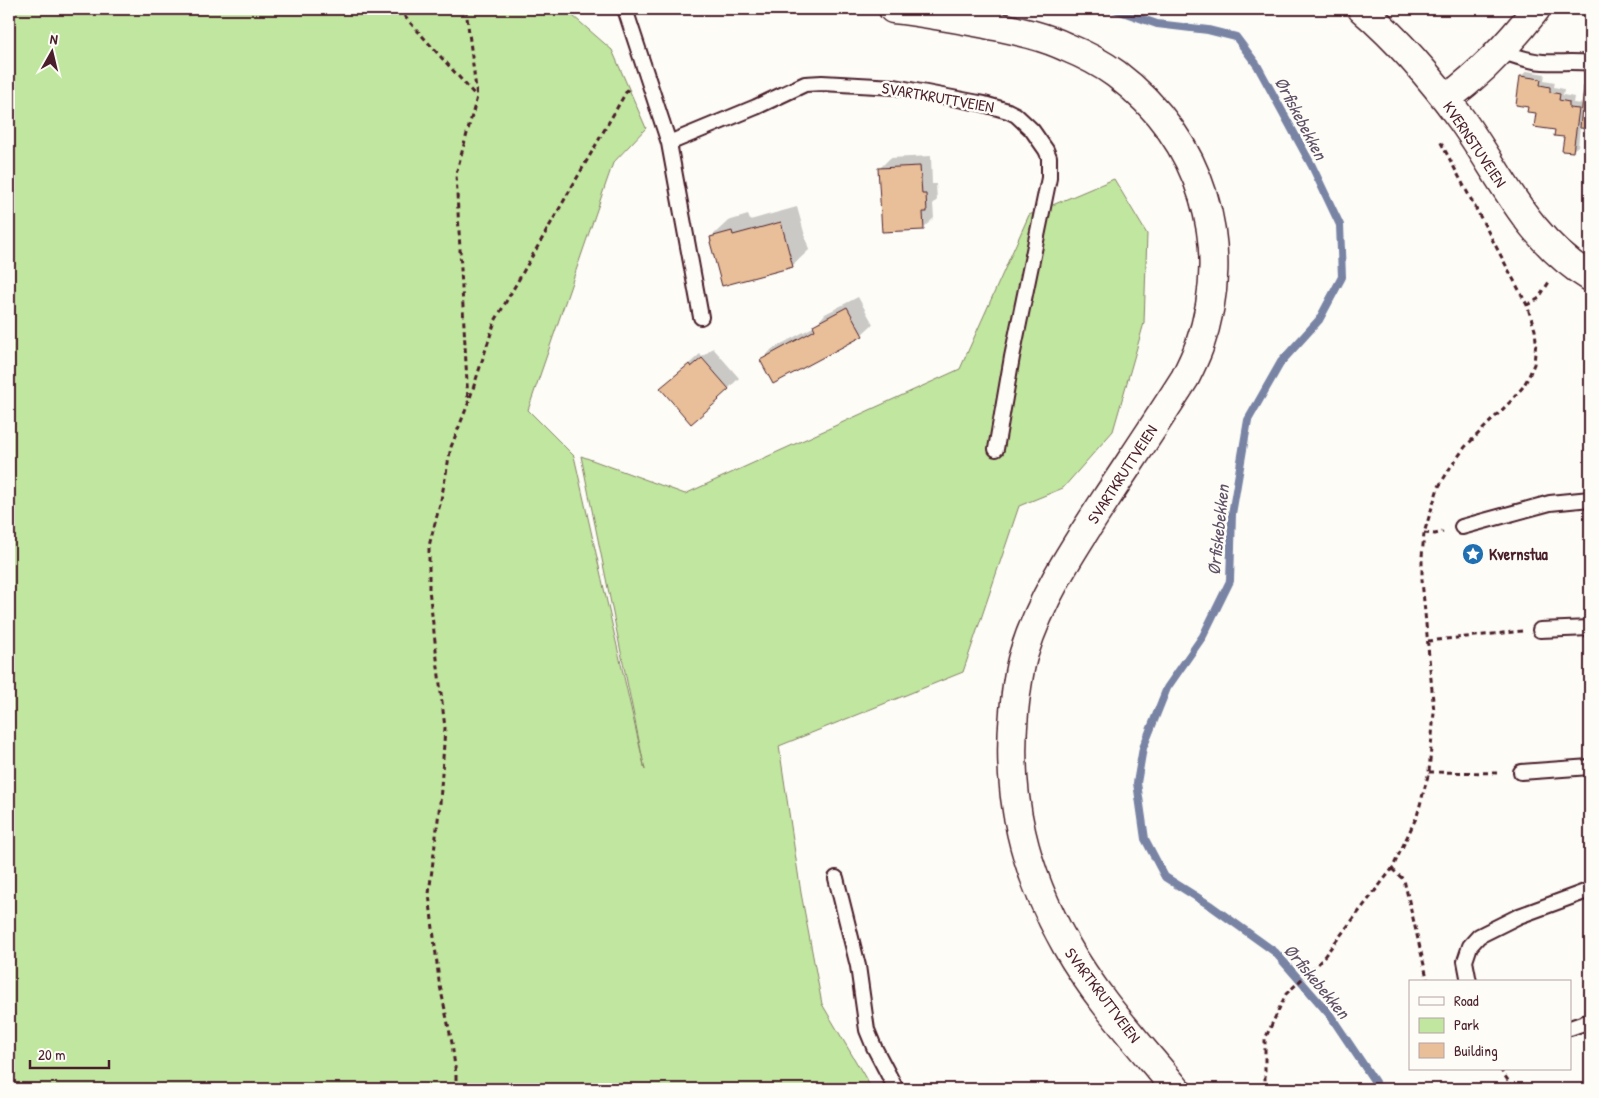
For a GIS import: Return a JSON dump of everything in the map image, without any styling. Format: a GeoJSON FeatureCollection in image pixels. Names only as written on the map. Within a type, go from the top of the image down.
{"type":"FeatureCollection","features":[{"type":"Feature","properties":{"kind":"street","name":"SVARTKRUTTVEIEN"},"geometry":{"type":"LineString","coordinates":[[893,9],[959,19],[1040,37],[1095,61],[1135,90],[1158,113],[1174,136],[1197,178],[1208,208],[1213,258],[1212,289],[1207,320],[1199,348],[1185,378],[1074,547],[1038,615],[1024,653],[1016,688],[1012,758],[1013,790],[1024,850],[1035,881],[1052,918],[1084,974],[1176,1089]]}},
{"type":"Feature","properties":{"kind":"street","name":"KVERNSTUVEIEN"},"geometry":{"type":"LineString","coordinates":[[1362,9],[1386,30],[1446,100],[1475,140],[1522,214],[1550,246],[1590,277]]}},
{"type":"Feature","properties":{"kind":"street"},"geometry":{"type":"LineString","coordinates":[[1446,100],[1501,51],[1536,9]]}},
{"type":"Feature","properties":{"kind":"lane"},"geometry":{"type":"LineString","coordinates":[[625,9],[669,143],[701,317]]}},
{"type":"Feature","properties":{"kind":"lane"},"geometry":{"type":"LineString","coordinates":[[1501,51],[1515,57],[1541,62],[1590,62]]}},
{"type":"Feature","properties":{"kind":"lane","name":"SVARTKRUTTVEIEN"},"geometry":{"type":"LineString","coordinates":[[669,143],[756,107],[805,84],[822,83],[895,87],[984,104],[1008,110],[1016,115],[1032,130],[1049,157],[1049,178],[1012,357],[996,449]]}},
{"type":"Feature","properties":{"kind":"lane"},"geometry":{"type":"LineString","coordinates":[[1462,527],[1550,503],[1590,499]]}},
{"type":"Feature","properties":{"kind":"lane"},"geometry":{"type":"LineString","coordinates":[[1540,630],[1590,628]]}},
{"type":"Feature","properties":{"kind":"lane"},"geometry":{"type":"LineString","coordinates":[[1521,772],[1590,767]]}},
{"type":"Feature","properties":{"kind":"lane"},"geometry":{"type":"LineString","coordinates":[[836,878],[858,966],[867,1030],[874,1048],[896,1089]]}},
{"type":"Feature","properties":{"kind":"lane"},"geometry":{"type":"LineString","coordinates":[[1469,980],[1465,961],[1466,954],[1479,936],[1519,916],[1590,890]]}},
{"type":"Feature","properties":{"kind":"lane"},"geometry":{"type":"LineString","coordinates":[[1572,1027],[1590,1021]]}},
{"type":"Feature","properties":{"kind":"path"},"geometry":{"type":"LineString","coordinates":[[398,9],[476,97]]}},
{"type":"Feature","properties":{"kind":"path"},"geometry":{"type":"LineString","coordinates":[[466,9],[476,97],[456,174],[468,404]]}},
{"type":"Feature","properties":{"kind":"path"},"geometry":{"type":"LineString","coordinates":[[456,1089],[452,1042],[439,981],[428,894],[440,803],[445,728],[429,589],[429,546],[441,500],[451,447],[468,404],[495,321],[643,64]]}},
{"type":"Feature","properties":{"kind":"path"},"geometry":{"type":"LineString","coordinates":[[1526,306],[1538,299],[1552,278]]}},
{"type":"Feature","properties":{"kind":"path"},"geometry":{"type":"LineString","coordinates":[[1428,641],[1540,630]]}},
{"type":"Feature","properties":{"kind":"path"},"geometry":{"type":"LineString","coordinates":[[1429,772],[1521,772]]}},
{"type":"Feature","properties":{"kind":"path"},"geometry":{"type":"LineString","coordinates":[[1392,869],[1404,880],[1428,980]]}},
{"type":"Feature","properties":{"kind":"path"},"geometry":{"type":"LineString","coordinates":[[1267,1089],[1265,1083],[1265,1039],[1286,994],[1319,962]]}},
{"type":"Feature","properties":{"kind":"path"},"geometry":{"type":"LineString","coordinates":[[1501,1070],[1514,1089]]}},
{"type":"Feature","properties":{"kind":"green space"},"geometry":{"type":"Polygon","coordinates":[[[9,9],[565,9],[612,50],[646,128],[613,163],[528,410],[574,456],[645,770],[581,456],[685,494],[960,369],[1029,215],[1114,179],[1147,234],[1144,323],[1113,431],[1063,488],[1019,506],[963,672],[779,746],[801,893],[822,1004],[872,1089],[9,1089],[9,9]]]}},
{"type":"Feature","properties":{"kind":"building"},"geometry":{"type":"Polygon","coordinates":[[[1520,76],[1541,79],[1540,85],[1550,87],[1550,92],[1560,94],[1559,100],[1569,102],[1569,108],[1579,109],[1573,152],[1562,151],[1564,137],[1554,136],[1555,130],[1534,127],[1536,113],[1527,112],[1528,107],[1516,105],[1520,76]]]}},
{"type":"Feature","properties":{"kind":"building"},"geometry":{"type":"Polygon","coordinates":[[[1584,86],[1590,87],[1590,129],[1580,128],[1584,86]]]}},
{"type":"Feature","properties":{"kind":"building"},"geometry":{"type":"Polygon","coordinates":[[[920,166],[922,194],[926,194],[927,212],[923,212],[924,230],[882,232],[878,168],[920,166]]]}},
{"type":"Feature","properties":{"kind":"building"},"geometry":{"type":"Polygon","coordinates":[[[781,222],[793,267],[722,286],[710,237],[732,231],[733,235],[781,222]]]}},
{"type":"Feature","properties":{"kind":"building"},"geometry":{"type":"Polygon","coordinates":[[[847,307],[863,336],[773,384],[760,360],[815,330],[813,325],[847,307]]]}},
{"type":"Feature","properties":{"kind":"building"},"geometry":{"type":"Polygon","coordinates":[[[702,358],[729,389],[691,424],[660,388],[689,364],[691,367],[702,358]]]}},
{"type":"Feature","properties":{"kind":"waterway","name":"Ørfiskebekken"},"geometry":{"type":"LineString","coordinates":[[1114,9],[1157,24],[1208,30],[1236,37],[1257,65],[1312,166],[1340,225],[1342,277],[1319,320],[1281,362],[1248,420],[1232,514],[1230,581],[1203,636],[1167,688],[1143,748],[1137,783],[1145,839],[1165,877],[1211,906],[1275,952],[1330,1015],[1378,1089]]}},
{"type":"Feature","properties":{"kind":"place","name":"Kvernstua"},"geometry":{"type":"Point","coordinates":[1473,554]}}]}
